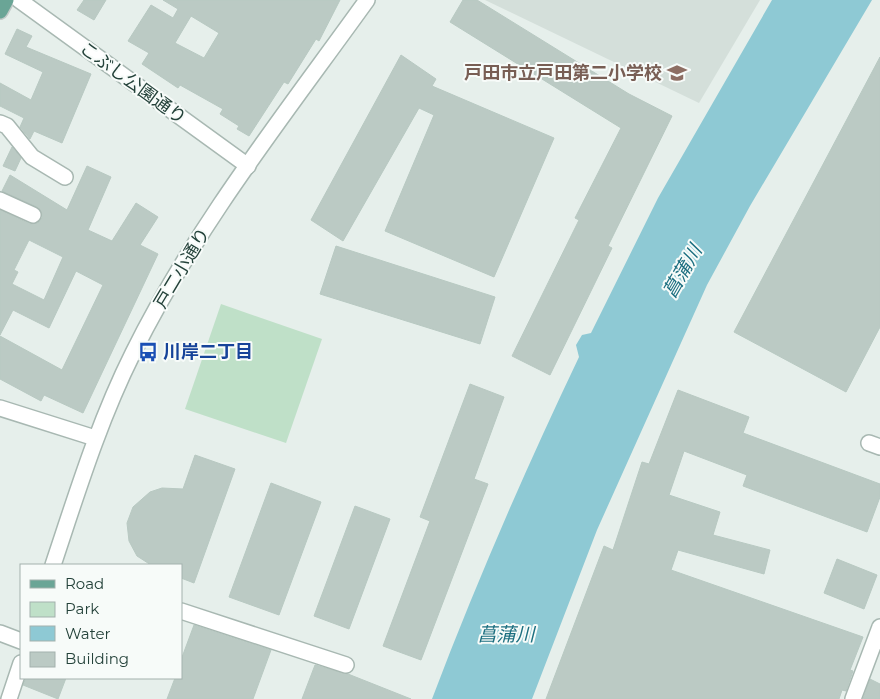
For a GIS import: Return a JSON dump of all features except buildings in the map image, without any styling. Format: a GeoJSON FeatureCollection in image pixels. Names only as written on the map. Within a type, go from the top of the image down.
{"type":"FeatureCollection","features":[{"type":"Feature","properties":{"kind":"main road"},"geometry":{"type":"LineString","coordinates":[[0,11],[6,0]]}},
{"type":"Feature","properties":{"kind":"street","name":"こぶし公園通り"},"geometry":{"type":"LineString","coordinates":[[19,0],[248,166]]}},
{"type":"Feature","properties":{"kind":"street","name":"戸二小通り"},"geometry":{"type":"LineString","coordinates":[[53,564],[95,438],[133,352],[182,265],[248,166],[367,0]]}},
{"type":"Feature","properties":{"kind":"street"},"geometry":{"type":"LineString","coordinates":[[0,123],[7,126],[32,157],[64,177]]}},
{"type":"Feature","properties":{"kind":"street"},"geometry":{"type":"LineString","coordinates":[[0,200],[32,215]]}},
{"type":"Feature","properties":{"kind":"street"},"geometry":{"type":"LineString","coordinates":[[0,408],[95,438]]}},
{"type":"Feature","properties":{"kind":"street"},"geometry":{"type":"LineString","coordinates":[[182,611],[346,665]]}},
{"type":"Feature","properties":{"kind":"street"},"geometry":{"type":"LineString","coordinates":[[853,699],[880,627]]}},
{"type":"Feature","properties":{"kind":"street"},"geometry":{"type":"LineString","coordinates":[[0,633],[20,640]]}},
{"type":"Feature","properties":{"kind":"street"},"geometry":{"type":"LineString","coordinates":[[10,699],[20,666]]}},
{"type":"Feature","properties":{"kind":"shaded area","name":"戸田市立戸田第二小学校"},"geometry":{"type":"Polygon","coordinates":[[[485,0],[760,0],[699,103],[485,0]]]}},
{"type":"Feature","properties":{"kind":"green space"},"geometry":{"type":"Polygon","coordinates":[[[221,304],[322,339],[286,443],[185,409],[221,304]]]}},
{"type":"Feature","properties":{"kind":"water","name":"菖蒲川"},"geometry":{"type":"Polygon","coordinates":[[[772,0],[872,0],[750,206],[707,285],[597,530],[532,699],[432,699],[502,527],[579,357],[576,345],[582,335],[591,333],[658,198],[772,0]]]}},
{"type":"Feature","properties":{"kind":"place","name":"戸田市立戸田第二小学校"},"geometry":{"type":"Point","coordinates":[677,73]}},
{"type":"Feature","properties":{"kind":"place","name":"川岸二丁目"},"geometry":{"type":"Point","coordinates":[148,352]}}]}
